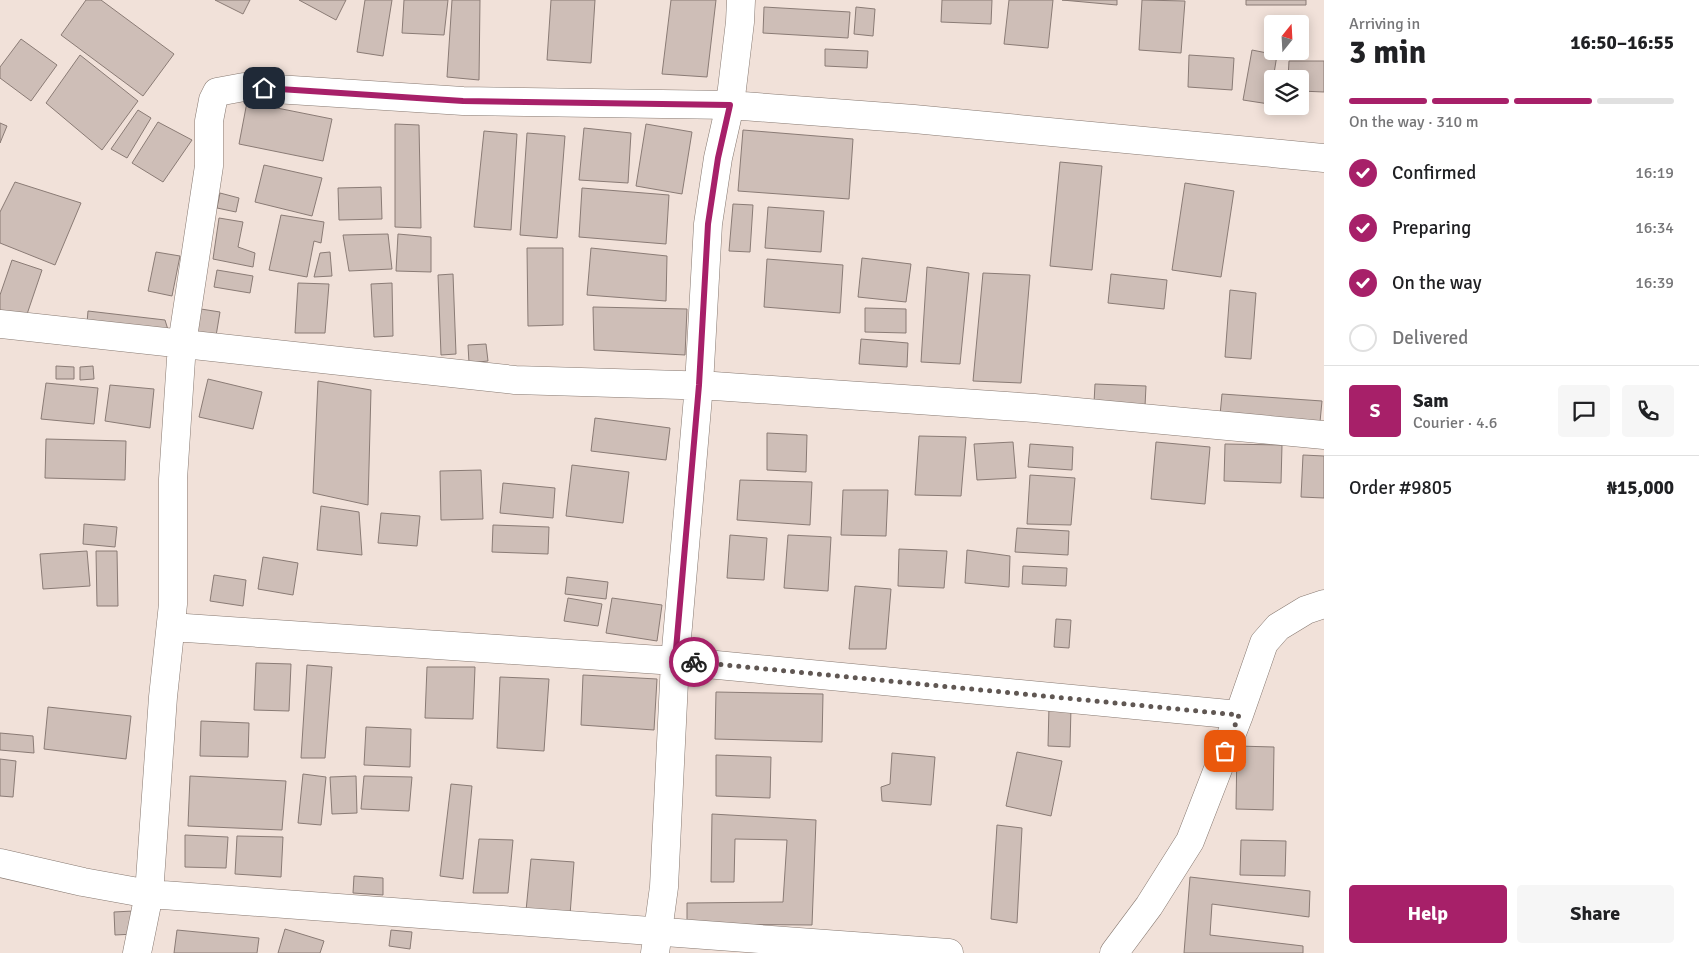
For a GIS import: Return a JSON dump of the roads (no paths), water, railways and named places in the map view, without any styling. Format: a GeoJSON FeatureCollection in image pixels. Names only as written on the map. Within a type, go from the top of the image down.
{"type":"FeatureCollection","features":[{"type":"Feature","properties":{"kind":"street"},"geometry":{"type":"LineString","coordinates":[[656,943],[664,888],[675,661],[699,385],[708,224],[718,158],[730,105],[741,0]]}},
{"type":"Feature","properties":{"kind":"street"},"geometry":{"type":"LineString","coordinates":[[137,953],[149,894],[163,698],[174,604],[173,479],[182,344],[209,166],[209,121],[213,100],[217,92],[244,87],[463,101],[730,105],[914,119],[1324,158]]}},
{"type":"Feature","properties":{"kind":"street"},"geometry":{"type":"LineString","coordinates":[[0,324],[515,380],[699,385],[1034,408],[1324,435]]}},
{"type":"Feature","properties":{"kind":"street"},"geometry":{"type":"LineString","coordinates":[[1114,953],[1149,906],[1190,841],[1239,715],[1264,643],[1278,627],[1306,610],[1324,604]]}},
{"type":"Feature","properties":{"kind":"street"},"geometry":{"type":"LineString","coordinates":[[171,627],[675,661],[1239,715]]}},
{"type":"Feature","properties":{"kind":"street"},"geometry":{"type":"LineString","coordinates":[[0,863],[83,882],[149,894],[656,943],[949,953]]}}]}
